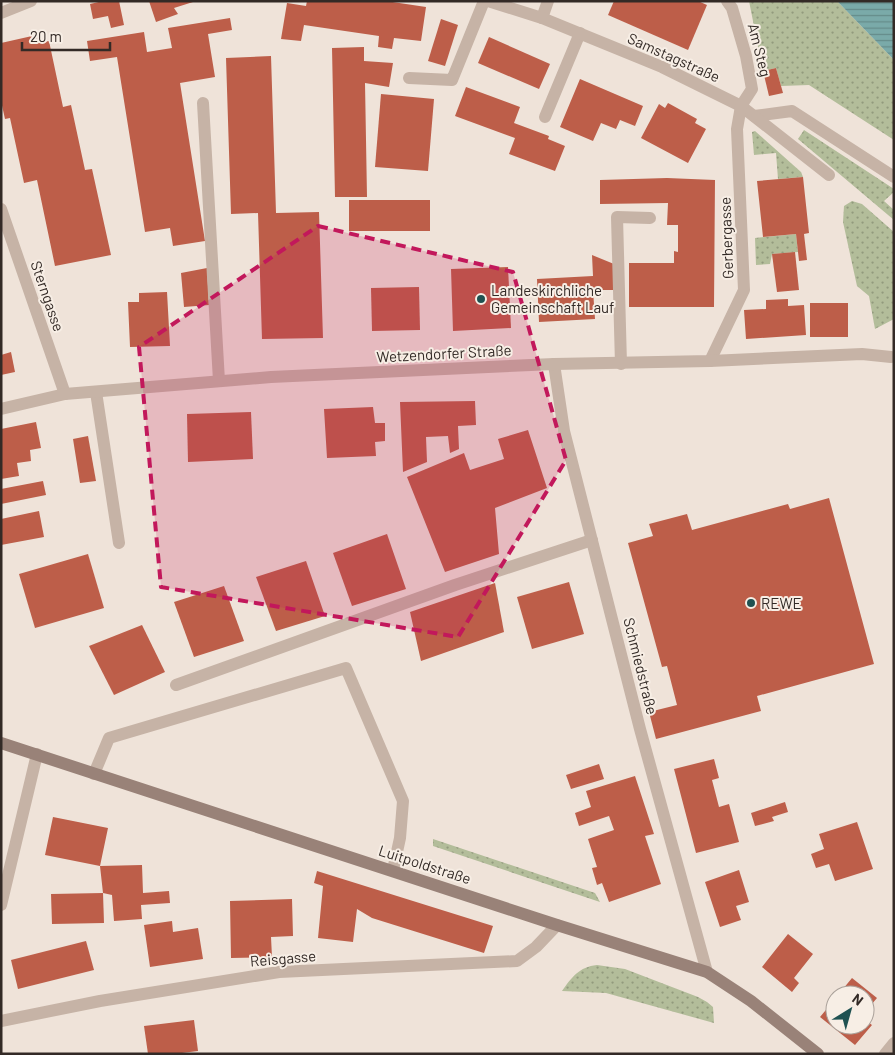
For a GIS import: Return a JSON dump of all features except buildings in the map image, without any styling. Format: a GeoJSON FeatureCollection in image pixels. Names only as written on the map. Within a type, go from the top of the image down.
{"type":"FeatureCollection","features":[{"type":"Feature","properties":{"kind":"main road","name":"Luitpoldstraße"},"geometry":{"type":"LineString","coordinates":[[1,743],[557,925],[707,972],[752,1001],[818,1054]]}},
{"type":"Feature","properties":{"kind":"street"},"geometry":{"type":"LineString","coordinates":[[1,14],[31,1]]}},
{"type":"Feature","properties":{"kind":"street"},"geometry":{"type":"LineString","coordinates":[[409,78],[452,80],[486,1]]}},
{"type":"Feature","properties":{"kind":"street","name":"Samstagstraße"},"geometry":{"type":"LineString","coordinates":[[486,1],[542,18],[580,33],[662,67],[741,106],[829,175]]}},
{"type":"Feature","properties":{"kind":"street"},"geometry":{"type":"LineString","coordinates":[[542,18],[548,1]]}},
{"type":"Feature","properties":{"kind":"street","name":"Am Steg"},"geometry":{"type":"LineString","coordinates":[[727,1],[732,8],[746,56],[752,89],[741,106]]}},
{"type":"Feature","properties":{"kind":"street"},"geometry":{"type":"LineString","coordinates":[[545,117],[580,33]]}},
{"type":"Feature","properties":{"kind":"street"},"geometry":{"type":"LineString","coordinates":[[203,103],[219,381]]}},
{"type":"Feature","properties":{"kind":"street","name":"Gerbergasse"},"geometry":{"type":"LineString","coordinates":[[710,361],[744,290],[737,129],[741,106]]}},
{"type":"Feature","properties":{"kind":"street"},"geometry":{"type":"LineString","coordinates":[[754,116],[792,111],[894,177]]}},
{"type":"Feature","properties":{"kind":"street","name":"Sterngasse"},"geometry":{"type":"LineString","coordinates":[[1,209],[65,394]]}},
{"type":"Feature","properties":{"kind":"street"},"geometry":{"type":"LineString","coordinates":[[621,364],[617,217],[650,218]]}},
{"type":"Feature","properties":{"kind":"street","name":"Wetzendorfer Straße"},"geometry":{"type":"LineString","coordinates":[[1,409],[65,394],[271,377],[554,364],[621,364],[862,354],[893,358]]}},
{"type":"Feature","properties":{"kind":"street","name":"Schmiedstraße"},"geometry":{"type":"LineString","coordinates":[[554,364],[564,431],[640,728],[707,972]]}},
{"type":"Feature","properties":{"kind":"street"},"geometry":{"type":"LineString","coordinates":[[96,392],[119,543]]}},
{"type":"Feature","properties":{"kind":"street"},"geometry":{"type":"LineString","coordinates":[[176,685],[455,585],[592,540]]}},
{"type":"Feature","properties":{"kind":"street"},"geometry":{"type":"LineString","coordinates":[[94,774],[109,738],[346,668],[403,801],[400,838],[393,870]]}},
{"type":"Feature","properties":{"kind":"street"},"geometry":{"type":"LineString","coordinates":[[1,905],[37,754]]}},
{"type":"Feature","properties":{"kind":"street","name":"Reisgasse"},"geometry":{"type":"LineString","coordinates":[[1,1021],[100,1001],[279,972],[517,961],[536,947],[557,925]]}},
{"type":"Feature","properties":{"kind":"street"},"geometry":{"type":"LineString","coordinates":[[885,1054],[894,1043]]}},
{"type":"Feature","properties":{"kind":"highlighted area"},"geometry":{"type":"Polygon","coordinates":[[[318,226],[513,272],[566,460],[458,637],[161,587],[139,347],[318,226]]]}},
{"type":"Feature","properties":{"kind":"green space"},"geometry":{"type":"Polygon","coordinates":[[[749,1],[837,1],[894,60],[894,140],[809,85],[781,86],[776,68],[763,71],[749,1]]]}},
{"type":"Feature","properties":{"kind":"green space"},"geometry":{"type":"Polygon","coordinates":[[[804,130],[894,189],[894,192],[884,201],[894,210],[894,220],[798,139],[804,130]]]}},
{"type":"Feature","properties":{"kind":"green space"},"geometry":{"type":"Polygon","coordinates":[[[755,131],[801,172],[803,177],[778,179],[776,153],[754,155],[752,132],[755,131]]]}},
{"type":"Feature","properties":{"kind":"green space"},"geometry":{"type":"Polygon","coordinates":[[[852,201],[862,204],[894,232],[894,319],[875,329],[869,296],[857,286],[843,222],[844,206],[852,201]]]}},
{"type":"Feature","properties":{"kind":"green space"},"geometry":{"type":"Polygon","coordinates":[[[796,234],[798,252],[772,254],[770,264],[756,265],[755,238],[796,234]]]}},
{"type":"Feature","properties":{"kind":"green space"},"geometry":{"type":"Polygon","coordinates":[[[433,839],[595,893],[600,902],[433,846],[433,839]]]}},
{"type":"Feature","properties":{"kind":"green space"},"geometry":{"type":"Polygon","coordinates":[[[597,965],[625,969],[698,997],[713,1007],[714,1023],[606,993],[562,991],[581,970],[597,965]]]}},
{"type":"Feature","properties":{"kind":"water"},"geometry":{"type":"Polygon","coordinates":[[[837,1],[894,1],[894,60],[837,1]]]}},
{"type":"Feature","properties":{"kind":"place","name":"Landeskirchliche Gemeinschaft Lauf"},"geometry":{"type":"Point","coordinates":[481,299]}},
{"type":"Feature","properties":{"kind":"place","name":"REWE"},"geometry":{"type":"Point","coordinates":[751,603]}}]}
